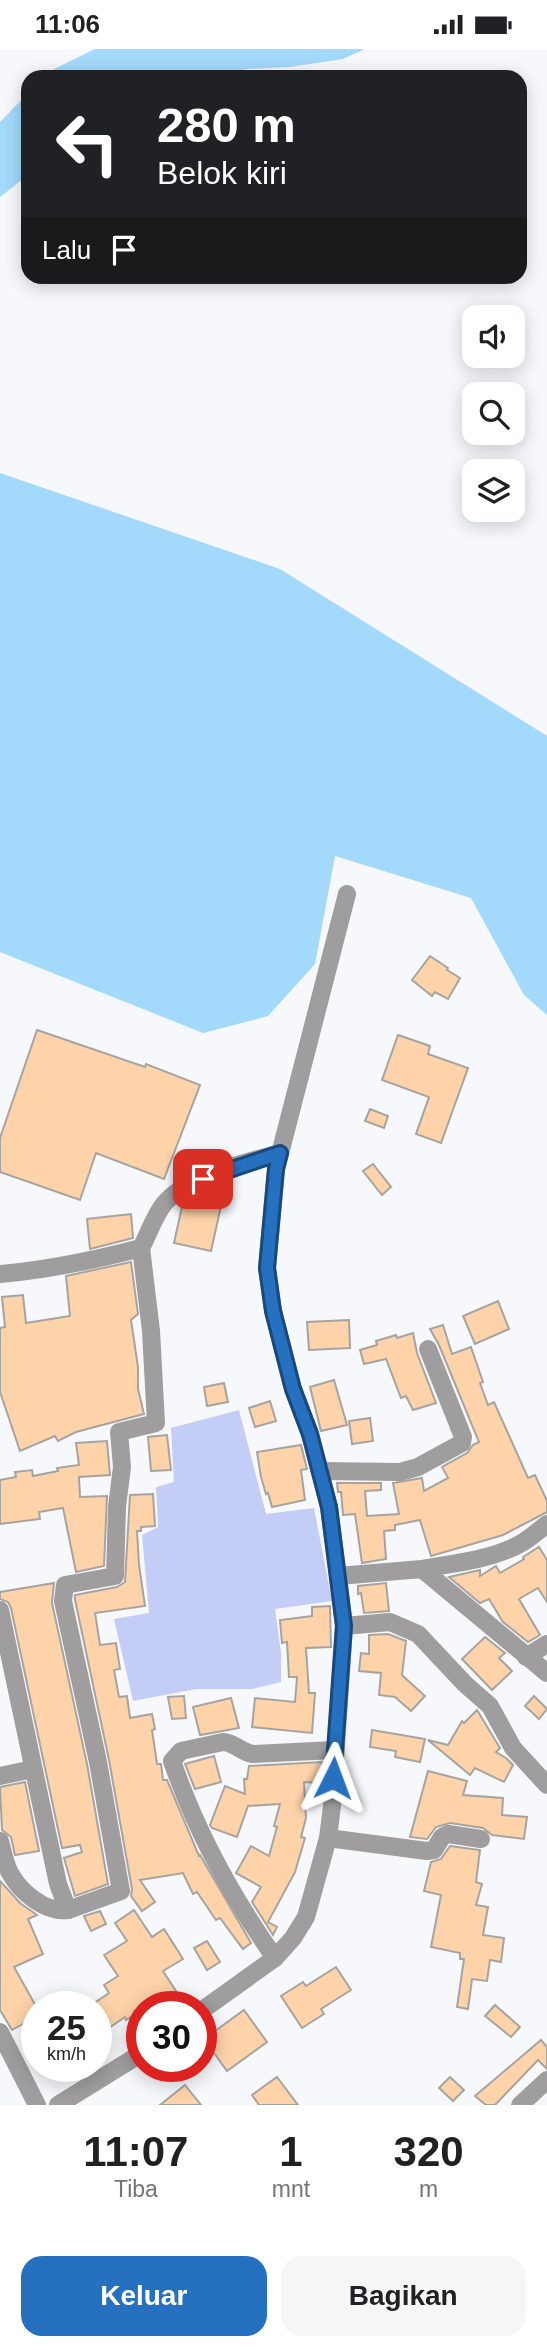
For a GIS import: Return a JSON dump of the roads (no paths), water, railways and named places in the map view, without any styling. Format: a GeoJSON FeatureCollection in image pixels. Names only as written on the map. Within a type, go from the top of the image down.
{"type":"FeatureCollection","features":[{"type":"Feature","properties":{"kind":"street"},"geometry":{"type":"LineString","coordinates":[[217,2000],[275,1958],[293,1938],[306,1917],[328,1838],[332,1806],[344,1626],[338,1576],[329,1507],[310,1434],[293,1389],[273,1311],[267,1268],[276,1169],[347,894]]}},
{"type":"Feature","properties":{"kind":"street"},"geometry":{"type":"LineString","coordinates":[[0,1842],[10,1874],[28,1894],[45,1907],[58,1911],[68,1910],[121,1891],[99,1762],[63,1601],[63,1590],[65,1585],[115,1576],[117,1507],[122,1468],[120,1432],[156,1423],[151,1331],[141,1248],[162,1206],[183,1188],[223,1170],[280,1153]]}},
{"type":"Feature","properties":{"kind":"street"},"geometry":{"type":"LineString","coordinates":[[0,1274],[27,1272],[98,1259],[141,1248]]}},
{"type":"Feature","properties":{"kind":"street"},"geometry":{"type":"LineString","coordinates":[[320,1471],[400,1472],[418,1467],[462,1443],[463,1437],[428,1349]]}},
{"type":"Feature","properties":{"kind":"street"},"geometry":{"type":"LineString","coordinates":[[338,1576],[422,1569],[484,1557],[522,1543],[547,1524]]}},
{"type":"Feature","properties":{"kind":"street"},"geometry":{"type":"LineString","coordinates":[[422,1569],[547,1673]]}},
{"type":"Feature","properties":{"kind":"street"},"geometry":{"type":"LineString","coordinates":[[0,1610],[58,1884],[68,1910]]}},
{"type":"Feature","properties":{"kind":"street"},"geometry":{"type":"LineString","coordinates":[[344,1626],[390,1622],[418,1634],[465,1684],[490,1706],[513,1748],[547,1785]]}},
{"type":"Feature","properties":{"kind":"street"},"geometry":{"type":"LineString","coordinates":[[526,1657],[547,1644]]}},
{"type":"Feature","properties":{"kind":"street"},"geometry":{"type":"LineString","coordinates":[[275,1958],[250,1923],[204,1840],[172,1761],[181,1751],[223,1742],[228,1742],[244,1753],[252,1754],[334,1750]]}},
{"type":"Feature","properties":{"kind":"street"},"geometry":{"type":"LineString","coordinates":[[0,1776],[33,1769]]}},
{"type":"Feature","properties":{"kind":"street"},"geometry":{"type":"LineString","coordinates":[[328,1838],[427,1851],[434,1850],[442,1837],[448,1834],[481,1839]]}},
{"type":"Feature","properties":{"kind":"street"},"geometry":{"type":"LineString","coordinates":[[0,2032],[37,2105]]}},
{"type":"Feature","properties":{"kind":"street"},"geometry":{"type":"LineString","coordinates":[[58,2105],[126,2063]]}},
{"type":"Feature","properties":{"kind":"street"},"geometry":{"type":"LineString","coordinates":[[520,2105],[547,2080]]}}]}
